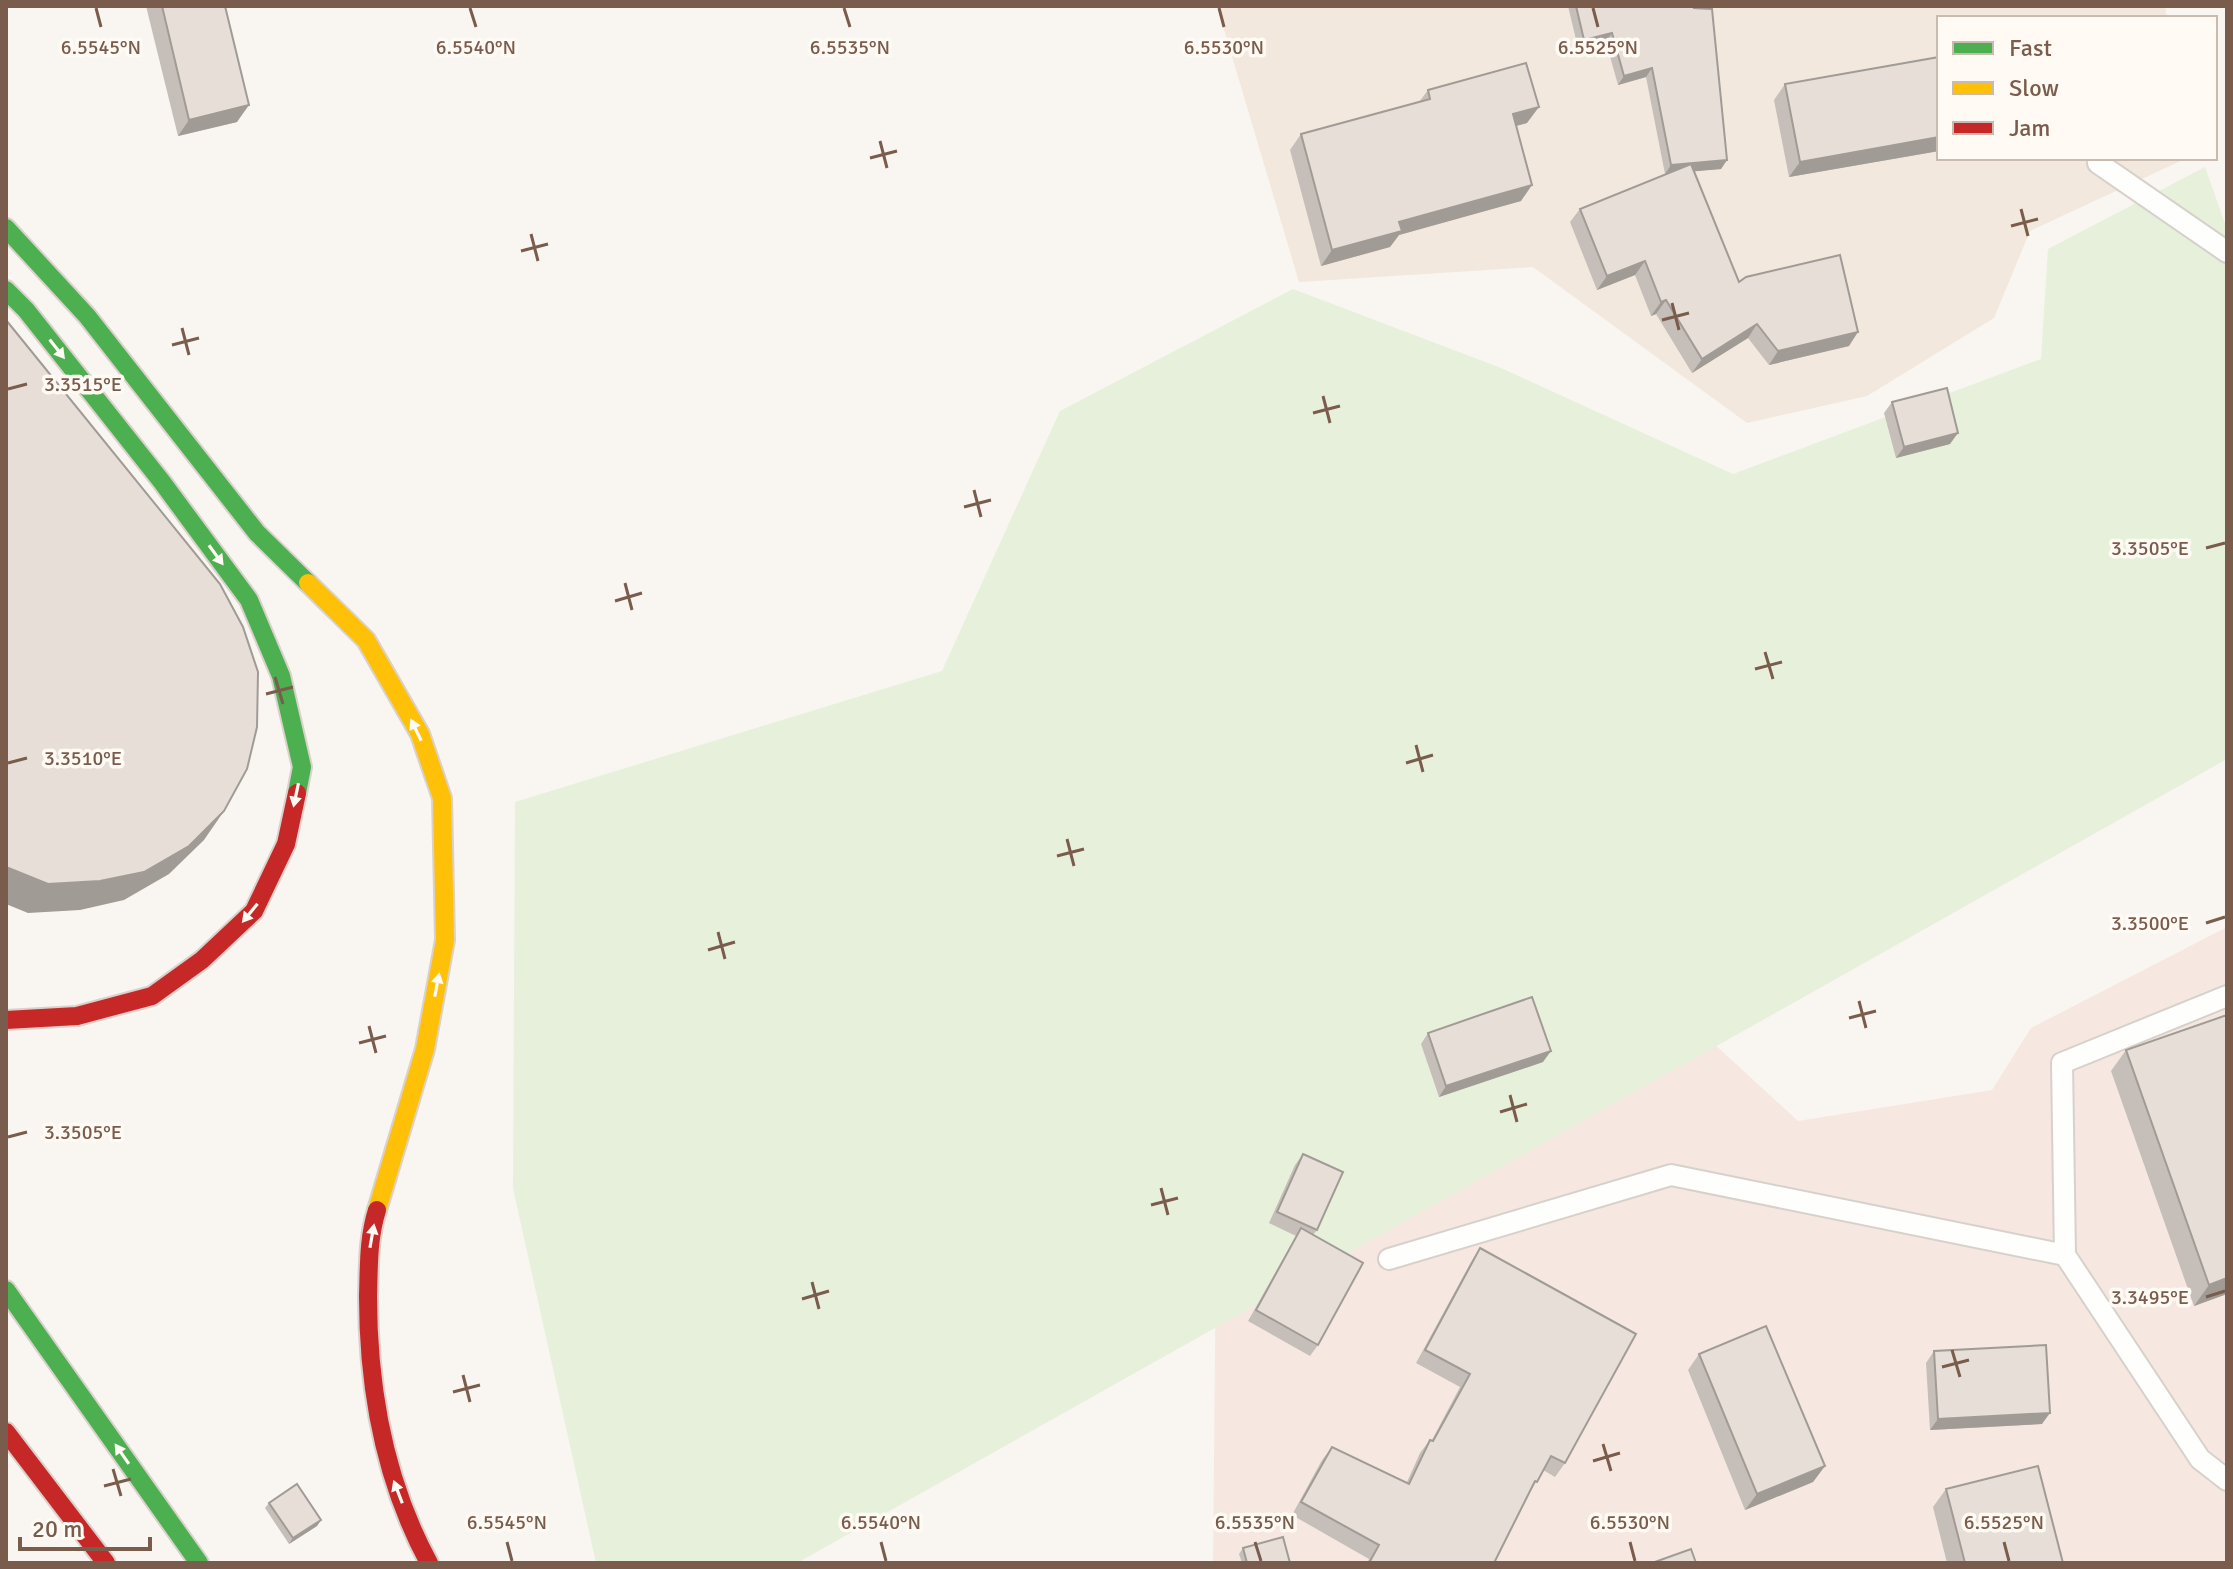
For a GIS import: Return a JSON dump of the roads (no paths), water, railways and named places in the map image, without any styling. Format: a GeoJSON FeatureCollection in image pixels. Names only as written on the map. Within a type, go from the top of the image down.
{"type":"FeatureCollection","features":[{"type":"Feature","properties":{"kind":"main road"},"geometry":{"type":"LineString","coordinates":[[6,228],[87,316],[257,533],[366,640],[420,734],[442,798],[445,940],[425,1049],[369,1237],[368,1350],[386,1460],[415,1537],[429,1563]]}},
{"type":"Feature","properties":{"kind":"main road"},"geometry":{"type":"LineString","coordinates":[[6,290],[26,310],[162,482],[249,600],[281,676],[302,767],[286,844],[254,911],[202,960],[152,996],[77,1016],[6,1020]]}},
{"type":"Feature","properties":{"kind":"main road"},"geometry":{"type":"LineString","coordinates":[[6,1290],[199,1563]]}},
{"type":"Feature","properties":{"kind":"main road"},"geometry":{"type":"LineString","coordinates":[[6,1432],[106,1563]]}},
{"type":"Feature","properties":{"kind":"lane"},"geometry":{"type":"LineString","coordinates":[[2098,163],[2227,252]]}},
{"type":"Feature","properties":{"kind":"lane"},"geometry":{"type":"LineString","coordinates":[[2227,996],[2062,1063],[2065,1255],[2200,1459],[2227,1480]]}},
{"type":"Feature","properties":{"kind":"lane"},"geometry":{"type":"LineString","coordinates":[[1389,1259],[1671,1175],[2065,1255]]}}]}
